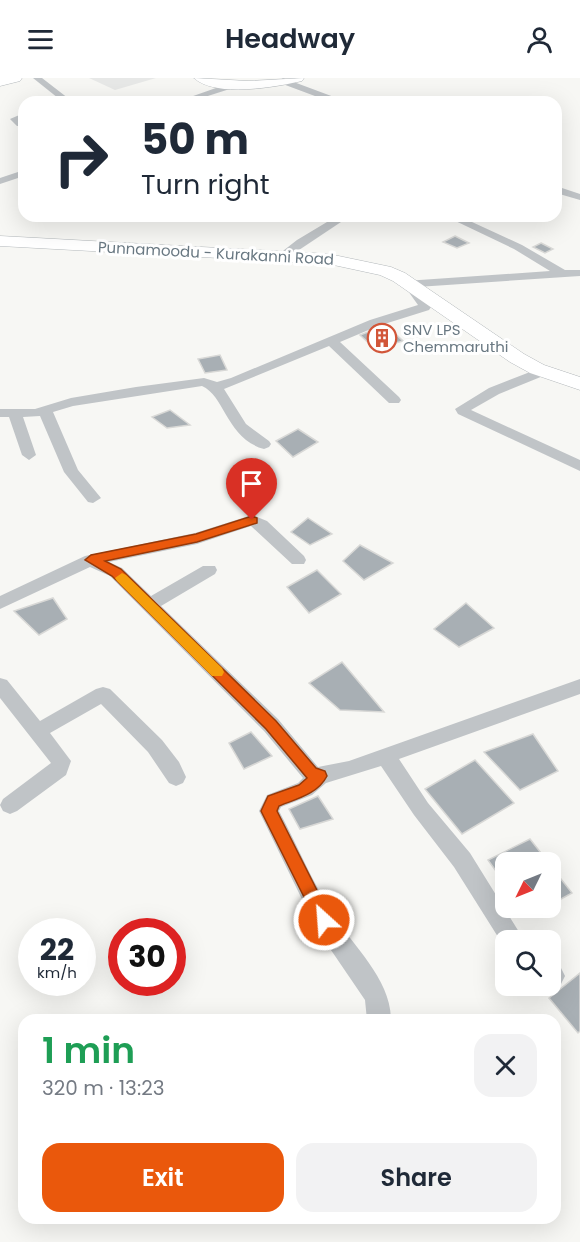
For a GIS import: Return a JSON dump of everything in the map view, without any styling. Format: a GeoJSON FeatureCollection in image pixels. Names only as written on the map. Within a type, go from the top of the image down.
{"type":"FeatureCollection","features":[{"type":"Feature","properties":{"kind":"main road"},"geometry":{"type":"LineString","coordinates":[[0,82],[16,78]]}},
{"type":"Feature","properties":{"kind":"main road"},"geometry":{"type":"LineString","coordinates":[[200,78],[218,84],[233,85],[298,78]]}},
{"type":"Feature","properties":{"kind":"main road","name":"Punnamoodu - Kurakanni Road"},"geometry":{"type":"LineString","coordinates":[[0,241],[329,259],[362,265],[390,272],[517,358],[543,371],[580,384]]}},
{"type":"Feature","properties":{"kind":"street"},"geometry":{"type":"LineString","coordinates":[[37,78],[61,96]]}},
{"type":"Feature","properties":{"kind":"street"},"geometry":{"type":"LineString","coordinates":[[283,81],[324,96]]}},
{"type":"Feature","properties":{"kind":"street"},"geometry":{"type":"LineString","coordinates":[[199,96],[233,85]]}},
{"type":"Feature","properties":{"kind":"street"},"geometry":{"type":"LineString","coordinates":[[0,181],[18,175]]}},
{"type":"Feature","properties":{"kind":"street"},"geometry":{"type":"LineString","coordinates":[[562,191],[580,197]]}},
{"type":"Feature","properties":{"kind":"street"},"geometry":{"type":"LineString","coordinates":[[283,256],[301,242],[335,222]]}},
{"type":"Feature","properties":{"kind":"street"},"geometry":{"type":"LineString","coordinates":[[463,222],[518,247],[563,274]]}},
{"type":"Feature","properties":{"kind":"street"},"geometry":{"type":"LineString","coordinates":[[409,285],[580,273]]}},
{"type":"Feature","properties":{"kind":"street"},"geometry":{"type":"LineString","coordinates":[[0,413],[45,411],[71,402],[181,384],[204,382],[215,386],[255,374],[374,323],[425,307],[409,285]]}},
{"type":"Feature","properties":{"kind":"street"},"geometry":{"type":"LineString","coordinates":[[332,342],[394,400]]}},
{"type":"Feature","properties":{"kind":"street"},"geometry":{"type":"LineString","coordinates":[[543,371],[494,391],[462,409],[580,466]]}},
{"type":"Feature","properties":{"kind":"street"},"geometry":{"type":"LineString","coordinates":[[215,386],[239,424],[255,440],[264,444]]}},
{"type":"Feature","properties":{"kind":"street"},"geometry":{"type":"LineString","coordinates":[[45,411],[72,472],[93,498]]}},
{"type":"Feature","properties":{"kind":"street"},"geometry":{"type":"LineString","coordinates":[[15,413],[29,455]]}},
{"type":"Feature","properties":{"kind":"street"},"geometry":{"type":"LineString","coordinates":[[0,603],[91,560],[197,538],[252,520],[261,525],[298,560]]}},
{"type":"Feature","properties":{"kind":"street"},"geometry":{"type":"LineString","coordinates":[[91,560],[116,572],[271,725],[311,773],[320,776]]}},
{"type":"Feature","properties":{"kind":"street"},"geometry":{"type":"LineString","coordinates":[[149,605],[209,570]]}},
{"type":"Feature","properties":{"kind":"street"},"geometry":{"type":"LineString","coordinates":[[0,685],[61,761],[61,766],[10,805]]}},
{"type":"Feature","properties":{"kind":"street"},"geometry":{"type":"LineString","coordinates":[[379,1014],[374,993],[324,920],[269,811],[273,801],[304,789],[320,776],[349,769],[580,686]]}},
{"type":"Feature","properties":{"kind":"street"},"geometry":{"type":"LineString","coordinates":[[38,731],[103,694],[154,746],[174,769],[176,777]]}},
{"type":"Feature","properties":{"kind":"street"},"geometry":{"type":"LineString","coordinates":[[385,755],[421,809],[462,860],[507,930]]}},
{"type":"Feature","properties":{"kind":"shaded area"},"geometry":{"type":"Polygon","coordinates":[[[89,78],[156,78],[115,90],[89,78]]]}},
{"type":"Feature","properties":{"kind":"building"},"geometry":{"type":"Polygon","coordinates":[[[455,236],[469,243],[457,248],[443,242],[455,236]]]}},
{"type":"Feature","properties":{"kind":"building"},"geometry":{"type":"Polygon","coordinates":[[[541,243],[553,249],[545,253],[533,247],[541,243]]]}},
{"type":"Feature","properties":{"kind":"building","name":"SNV LPS Chemmaruthi"},"geometry":{"type":"Polygon","coordinates":[[[386,325],[403,341],[375,349],[360,335],[386,325]]]}},
{"type":"Feature","properties":{"kind":"building"},"geometry":{"type":"Polygon","coordinates":[[[220,355],[227,370],[205,373],[198,359],[220,355]]]}},
{"type":"Feature","properties":{"kind":"building"},"geometry":{"type":"Polygon","coordinates":[[[170,410],[190,425],[167,428],[152,417],[170,410]]]}},
{"type":"Feature","properties":{"kind":"building"},"geometry":{"type":"Polygon","coordinates":[[[298,429],[318,442],[293,457],[276,441],[298,429]]]}},
{"type":"Feature","properties":{"kind":"building"},"geometry":{"type":"Polygon","coordinates":[[[308,518],[332,534],[310,545],[291,532],[308,518]]]}},
{"type":"Feature","properties":{"kind":"building"},"geometry":{"type":"Polygon","coordinates":[[[360,545],[393,563],[364,580],[343,561],[360,545]]]}},
{"type":"Feature","properties":{"kind":"building"},"geometry":{"type":"Polygon","coordinates":[[[317,570],[341,594],[309,613],[287,587],[317,570]]]}},
{"type":"Feature","properties":{"kind":"building"},"geometry":{"type":"Polygon","coordinates":[[[53,598],[67,619],[39,635],[14,611],[53,598]]]}},
{"type":"Feature","properties":{"kind":"building"},"geometry":{"type":"Polygon","coordinates":[[[466,603],[494,628],[459,647],[434,629],[466,603]]]}},
{"type":"Feature","properties":{"kind":"building"},"geometry":{"type":"Polygon","coordinates":[[[342,662],[384,712],[340,710],[309,683],[342,662]]]}},
{"type":"Feature","properties":{"kind":"building"},"geometry":{"type":"Polygon","coordinates":[[[251,732],[272,756],[244,769],[229,743],[251,732]]]}},
{"type":"Feature","properties":{"kind":"building"},"geometry":{"type":"Polygon","coordinates":[[[533,734],[558,771],[520,790],[484,752],[533,734]]]}},
{"type":"Feature","properties":{"kind":"building"},"geometry":{"type":"Polygon","coordinates":[[[475,760],[514,803],[462,834],[425,789],[475,760]]]}},
{"type":"Feature","properties":{"kind":"building"},"geometry":{"type":"Polygon","coordinates":[[[318,796],[333,819],[300,829],[289,809],[318,796]]]}},
{"type":"Feature","properties":{"kind":"building"},"geometry":{"type":"Polygon","coordinates":[[[530,839],[540,852],[504,852],[530,839]]]}},
{"type":"Feature","properties":{"kind":"building"},"geometry":{"type":"Polygon","coordinates":[[[495,856],[495,870],[488,860],[495,856]]]}},
{"type":"Feature","properties":{"kind":"building"},"geometry":{"type":"Polygon","coordinates":[[[561,879],[572,893],[561,899],[561,879]]]}},
{"type":"Feature","properties":{"kind":"building"},"geometry":{"type":"Polygon","coordinates":[[[580,973],[580,1031],[578,1033],[549,998],[561,996],[561,988],[580,973]]]}},
{"type":"Feature","properties":{"kind":"slow traffic"},"geometry":{"type":"LineString","coordinates":[[122,578],[217,672]]}},
{"type":"Feature","properties":{"kind":"place","name":"SNV LPS Chemmaruthi"},"geometry":{"type":"Point","coordinates":[382,338]}},
{"type":"Feature","properties":{"kind":"route"},"geometry":{"type":"LineString","coordinates":[[252,520],[197,538],[91,560],[116,572],[271,725],[311,773],[320,776],[304,789],[273,801],[269,811],[324,920]]}}]}
